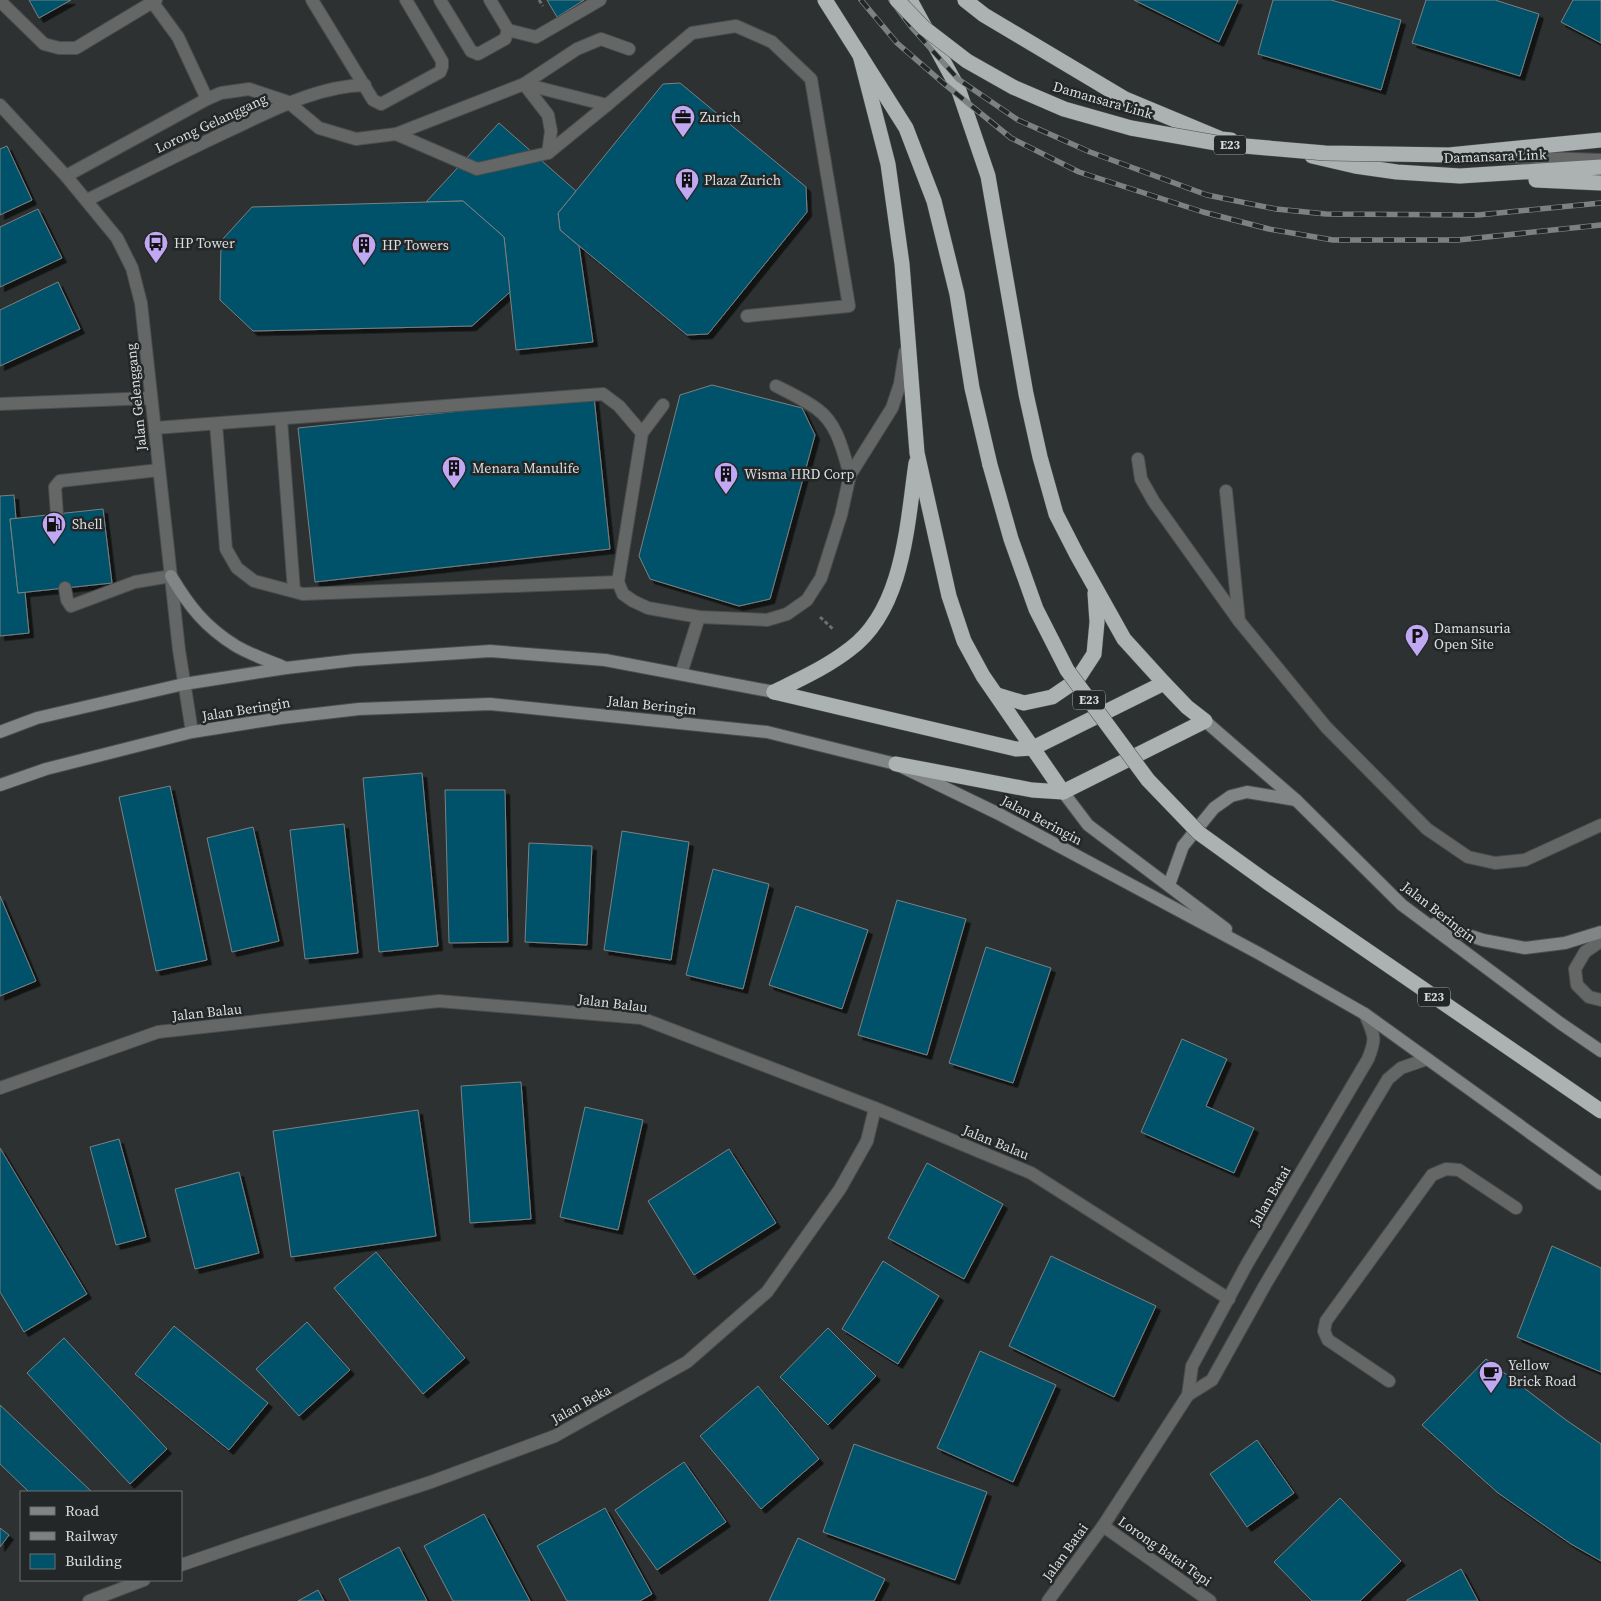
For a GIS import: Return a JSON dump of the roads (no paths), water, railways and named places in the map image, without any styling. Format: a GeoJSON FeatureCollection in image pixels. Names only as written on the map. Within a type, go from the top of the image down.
{"type":"FeatureCollection","features":[{"type":"Feature","properties":{"kind":"highway","name":"E23"},"geometry":{"type":"LineString","coordinates":[[825,0],[906,128],[934,201],[957,294],[972,388],[990,465],[1011,540],[1036,609],[1067,670],[1154,786],[1199,833],[1601,1111]]}},
{"type":"Feature","properties":{"kind":"highway","name":"Damansara Link"},"geometry":{"type":"LineString","coordinates":[[896,0],[924,28],[967,61],[1013,87],[1064,108],[1123,125],[1222,144],[1325,153],[1449,155],[1601,140]]}},
{"type":"Feature","properties":{"kind":"highway"},"geometry":{"type":"LineString","coordinates":[[896,764],[1032,790],[1063,792],[1205,721],[1187,707],[1164,684],[1124,639],[1056,514],[1040,457],[1024,384],[988,176],[958,88],[910,0]]}},
{"type":"Feature","properties":{"kind":"highway","name":"Damansara Link"},"geometry":{"type":"LineString","coordinates":[[966,0],[992,20],[1125,99],[1221,139],[1355,166],[1397,172],[1460,176],[1601,167]]}},
{"type":"Feature","properties":{"kind":"highway"},"geometry":{"type":"LineString","coordinates":[[860,55],[888,164],[902,264],[917,453],[949,596],[964,641],[983,676],[1063,792]]}},
{"type":"Feature","properties":{"kind":"highway"},"geometry":{"type":"LineString","coordinates":[[1460,176],[1601,183]]}},
{"type":"Feature","properties":{"kind":"highway"},"geometry":{"type":"LineString","coordinates":[[774,692],[830,663],[852,648],[882,614],[901,563],[917,453]]}},
{"type":"Feature","properties":{"kind":"highway"},"geometry":{"type":"LineString","coordinates":[[996,695],[1024,703],[1052,697],[1077,680],[1094,654],[1098,622],[1094,586]]}},
{"type":"Feature","properties":{"kind":"highway"},"geometry":{"type":"LineString","coordinates":[[774,692],[1016,749],[1033,748],[1164,684]]}},
{"type":"Feature","properties":{"kind":"street"},"geometry":{"type":"LineString","coordinates":[[312,0],[373,100],[381,104],[440,72],[442,67],[442,61],[406,0]]}},
{"type":"Feature","properties":{"kind":"street"},"geometry":{"type":"LineString","coordinates":[[440,0],[471,52],[478,54],[499,43],[505,39],[508,30]]}},
{"type":"Feature","properties":{"kind":"street"},"geometry":{"type":"LineString","coordinates":[[490,0],[508,30],[536,37],[600,0]]}},
{"type":"Feature","properties":{"kind":"street"},"geometry":{"type":"LineString","coordinates":[[0,1],[44,44],[59,48],[76,48],[155,2],[178,37],[207,99]]}},
{"type":"Feature","properties":{"kind":"street"},"geometry":{"type":"LineString","coordinates":[[396,134],[476,169],[548,152],[607,105],[692,32],[736,26],[772,42],[811,79],[849,306],[747,316]]}},
{"type":"Feature","properties":{"kind":"street"},"geometry":{"type":"LineString","coordinates":[[288,102],[319,128],[356,139],[396,134],[524,84],[577,49],[601,40],[630,49]]}},
{"type":"Feature","properties":{"kind":"street"},"geometry":{"type":"LineString","coordinates":[[524,84],[607,105]]}},
{"type":"Feature","properties":{"kind":"street"},"geometry":{"type":"LineString","coordinates":[[524,84],[548,115],[551,131],[548,152]]}},
{"type":"Feature","properties":{"kind":"street"},"geometry":{"type":"LineString","coordinates":[[288,102],[348,85],[365,85]]}},
{"type":"Feature","properties":{"kind":"street","name":"Lorong Gelanggang"},"geometry":{"type":"LineString","coordinates":[[66,176],[207,99],[222,93],[249,89],[288,102]]}},
{"type":"Feature","properties":{"kind":"street","name":"Lorong Gelanggang"},"geometry":{"type":"LineString","coordinates":[[87,200],[288,102]]}},
{"type":"Feature","properties":{"kind":"street","name":"Jalan Gelenggang"},"geometry":{"type":"LineString","coordinates":[[0,105],[87,200],[117,238],[132,268],[141,304],[171,576],[184,684],[192,732]]}},
{"type":"Feature","properties":{"kind":"street"},"geometry":{"type":"LineString","coordinates":[[1449,155],[1601,160]]}},
{"type":"Feature","properties":{"kind":"street"},"geometry":{"type":"LineString","coordinates":[[663,405],[642,433],[618,582],[623,594],[648,608],[699,617],[767,620],[787,614],[807,600],[821,578],[841,515],[850,475],[892,408],[900,384],[908,336]]}},
{"type":"Feature","properties":{"kind":"street"},"geometry":{"type":"LineString","coordinates":[[776,386],[818,409],[832,424],[841,444],[850,475]]}},
{"type":"Feature","properties":{"kind":"street"},"geometry":{"type":"LineString","coordinates":[[154,428],[604,394],[619,406],[642,433]]}},
{"type":"Feature","properties":{"kind":"street"},"geometry":{"type":"LineString","coordinates":[[0,404],[151,398]]}},
{"type":"Feature","properties":{"kind":"street"},"geometry":{"type":"LineString","coordinates":[[281,419],[294,591]]}},
{"type":"Feature","properties":{"kind":"street"},"geometry":{"type":"LineString","coordinates":[[216,424],[226,549],[237,568],[254,581],[303,594],[618,582]]}},
{"type":"Feature","properties":{"kind":"street"},"geometry":{"type":"LineString","coordinates":[[1138,459],[1141,479],[1154,502],[1240,621],[1326,727],[1427,828],[1468,857],[1495,863],[1525,860],[1601,825]]}},
{"type":"Feature","properties":{"kind":"street"},"geometry":{"type":"LineString","coordinates":[[57,514],[55,487],[60,480],[159,470]]}},
{"type":"Feature","properties":{"kind":"street"},"geometry":{"type":"LineString","coordinates":[[1226,491],[1240,621]]}},
{"type":"Feature","properties":{"kind":"street"},"geometry":{"type":"LineString","coordinates":[[65,588],[70,606],[135,582],[171,576],[186,602],[209,625],[237,646],[286,668]]}},
{"type":"Feature","properties":{"kind":"street"},"geometry":{"type":"LineString","coordinates":[[681,674],[699,617]]}},
{"type":"Feature","properties":{"kind":"street"},"geometry":{"type":"LineString","coordinates":[[0,732],[37,718],[184,684],[286,668],[355,660],[490,652],[605,660],[774,692]]}},
{"type":"Feature","properties":{"kind":"street","name":"Jalan Beringin"},"geometry":{"type":"LineString","coordinates":[[0,785],[46,769],[192,732],[281,718],[359,709],[490,704],[767,732],[896,764],[999,814],[1260,954],[1366,1014],[1601,1184]]}},
{"type":"Feature","properties":{"kind":"street","name":"Jalan Beringin"},"geometry":{"type":"LineString","coordinates":[[1205,721],[1296,800],[1402,904],[1560,1023],[1601,1051]]}},
{"type":"Feature","properties":{"kind":"street","name":"Jalan Beringin"},"geometry":{"type":"LineString","coordinates":[[1063,792],[1088,825],[1260,954]]}},
{"type":"Feature","properties":{"kind":"street"},"geometry":{"type":"LineString","coordinates":[[1169,885],[1183,846],[1214,808],[1231,796],[1247,792],[1296,800]]}},
{"type":"Feature","properties":{"kind":"street"},"geometry":{"type":"LineString","coordinates":[[1402,904],[1438,926],[1483,940],[1525,948],[1564,943],[1601,932]]}},
{"type":"Feature","properties":{"kind":"street"},"geometry":{"type":"LineString","coordinates":[[1601,942],[1585,952],[1575,969],[1577,985],[1589,997],[1601,1000]]}},
{"type":"Feature","properties":{"kind":"street","name":"Jalan Balau"},"geometry":{"type":"LineString","coordinates":[[0,1088],[158,1032],[439,1001],[641,1018],[875,1108],[1031,1173],[1229,1299]]}},
{"type":"Feature","properties":{"kind":"street","name":"Jalan Batai"},"geometry":{"type":"LineString","coordinates":[[1188,1395],[1192,1366],[1248,1264],[1368,1059],[1374,1043],[1373,1032],[1366,1014]]}},
{"type":"Feature","properties":{"kind":"street","name":"Jalan Batai"},"geometry":{"type":"LineString","coordinates":[[1048,1601],[1102,1526],[1188,1395],[1212,1380],[1265,1286],[1388,1079],[1402,1068],[1427,1059]]}},
{"type":"Feature","properties":{"kind":"street","name":"Jalan Beka"},"geometry":{"type":"LineString","coordinates":[[182,1566],[431,1482],[555,1436],[686,1362],[767,1292],[840,1189],[867,1140],[875,1108]]}},
{"type":"Feature","properties":{"kind":"street"},"geometry":{"type":"LineString","coordinates":[[1389,1381],[1328,1340],[1324,1331],[1326,1321],[1432,1175],[1446,1169],[1459,1170],[1516,1208]]}},
{"type":"Feature","properties":{"kind":"street","name":"Lorong Batai Tepi"},"geometry":{"type":"LineString","coordinates":[[1102,1526],[1210,1601]]}},
{"type":"Feature","properties":{"kind":"street"},"geometry":{"type":"LineString","coordinates":[[89,1601],[141,1581]]}},
{"type":"Feature","properties":{"kind":"railway"},"geometry":{"type":"LineString","coordinates":[[861,0],[897,43],[1011,138],[1079,172],[1203,212],[1269,229],[1333,240],[1458,240],[1601,225]]}},
{"type":"Feature","properties":{"kind":"railway"},"geometry":{"type":"LineString","coordinates":[[891,0],[913,29],[958,79],[1018,120],[1090,152],[1207,195],[1276,209],[1326,214],[1478,215],[1601,203]]}},
{"type":"Feature","properties":{"kind":"place","name":"Zurich"},"geometry":{"type":"Point","coordinates":[683,138]}},
{"type":"Feature","properties":{"kind":"place","name":"Plaza Zurich"},"geometry":{"type":"Point","coordinates":[687,201]}},
{"type":"Feature","properties":{"kind":"place","name":"HP Tower"},"geometry":{"type":"Point","coordinates":[156,264]}},
{"type":"Feature","properties":{"kind":"place","name":"HP Towers"},"geometry":{"type":"Point","coordinates":[364,266]}},
{"type":"Feature","properties":{"kind":"place","name":"Menara Manulife"},"geometry":{"type":"Point","coordinates":[454,489]}},
{"type":"Feature","properties":{"kind":"place","name":"Wisma HRD Corp"},"geometry":{"type":"Point","coordinates":[726,495]}},
{"type":"Feature","properties":{"kind":"place","name":"Shell"},"geometry":{"type":"Point","coordinates":[54,545]}},
{"type":"Feature","properties":{"kind":"place","name":"Damansuria Open Site"},"geometry":{"type":"Point","coordinates":[1417,657]}},
{"type":"Feature","properties":{"kind":"place","name":"Yellow Brick Road"},"geometry":{"type":"Point","coordinates":[1491,1394]}}]}
